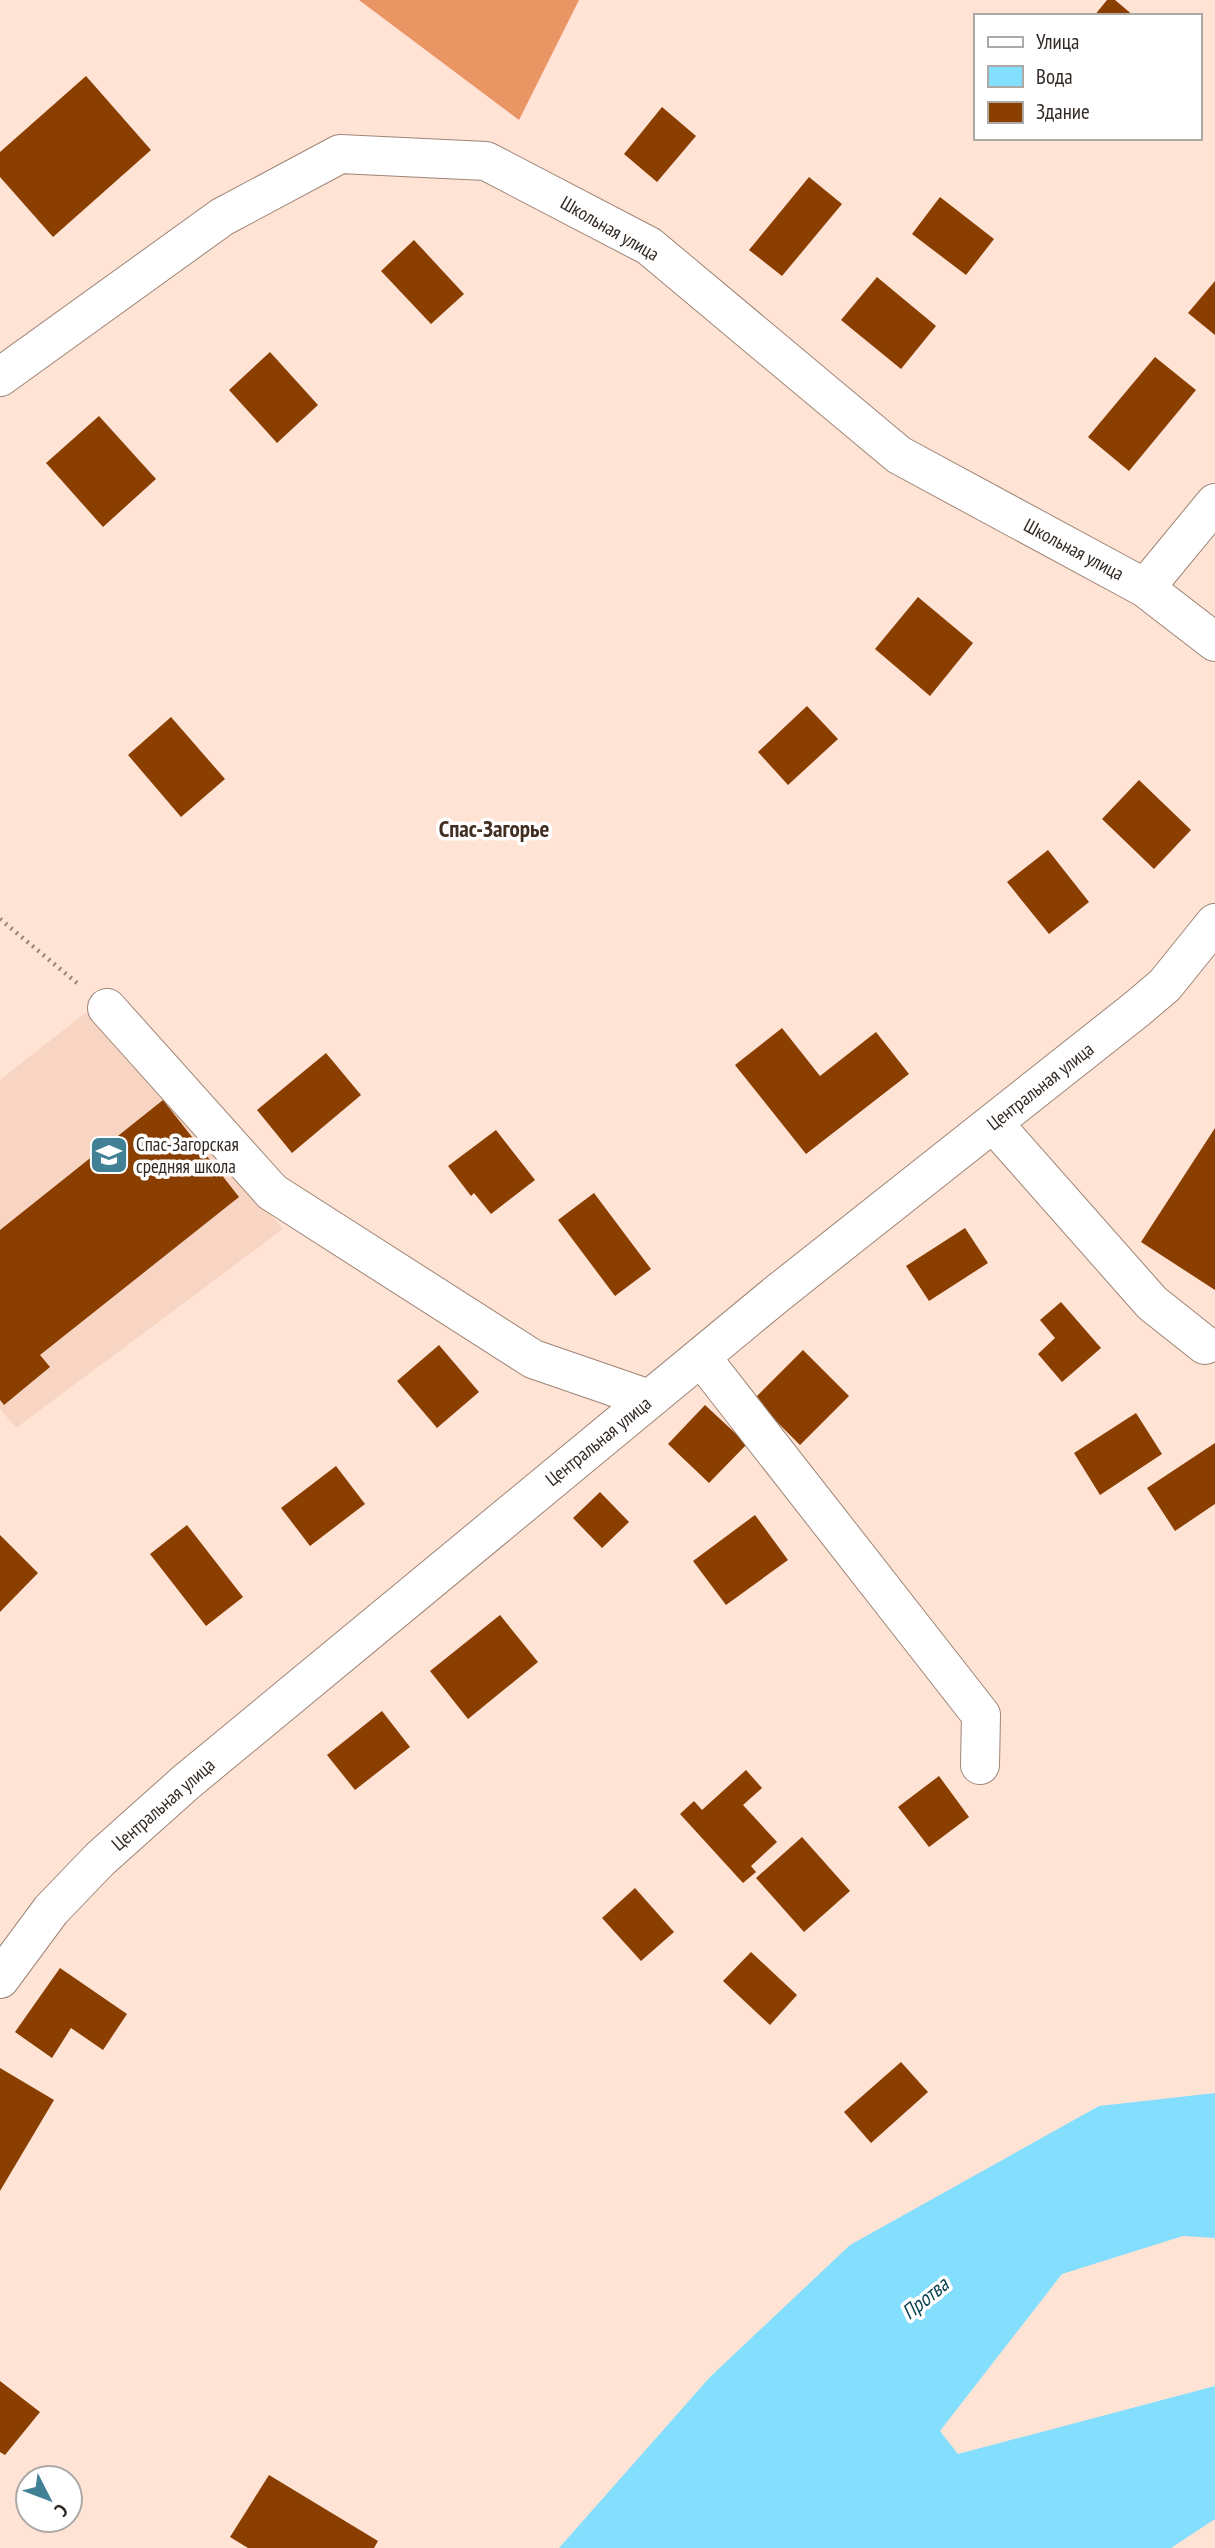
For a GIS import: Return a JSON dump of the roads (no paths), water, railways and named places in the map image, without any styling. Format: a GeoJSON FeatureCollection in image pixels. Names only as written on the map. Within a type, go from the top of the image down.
{"type":"FeatureCollection","features":[{"type":"Feature","properties":{"kind":"street","name":"Школьная улица"},"geometry":{"type":"LineString","coordinates":[[0,377],[222,217],[340,154],[486,161],[649,246],[899,455],[1145,588],[1215,642]]}},
{"type":"Feature","properties":{"kind":"street"},"geometry":{"type":"LineString","coordinates":[[1145,588],[1215,503]]}},
{"type":"Feature","properties":{"kind":"street","name":"Центральная улица"},"geometry":{"type":"LineString","coordinates":[[0,1979],[51,1910],[100,1859],[166,1800],[649,1399],[1165,985],[1215,923]]}},
{"type":"Feature","properties":{"kind":"street"},"geometry":{"type":"LineString","coordinates":[[107,1008],[272,1192],[533,1359],[649,1399]]}},
{"type":"Feature","properties":{"kind":"street"},"geometry":{"type":"LineString","coordinates":[[993,1123],[1152,1303],[1205,1345]]}},
{"type":"Feature","properties":{"kind":"street"},"geometry":{"type":"LineString","coordinates":[[701,1357],[981,1715],[980,1765]]}},
{"type":"Feature","properties":{"kind":"water","name":"Протва"},"geometry":{"type":"Polygon","coordinates":[[[1215,2093],[1215,2238],[1183,2236],[1062,2274],[940,2431],[958,2454],[1215,2386],[1215,2519],[1171,2548],[559,2548],[710,2377],[850,2245],[1099,2106],[1215,2093]]]}},
{"type":"Feature","properties":{"kind":"place","name":"Спас-Загорская средняя школа"},"geometry":{"type":"Point","coordinates":[109,1155]}},
{"type":"Feature","properties":{"kind":"district","name":"Спас-Загорье"},"geometry":{"type":"Point","coordinates":[494,828]}}]}
